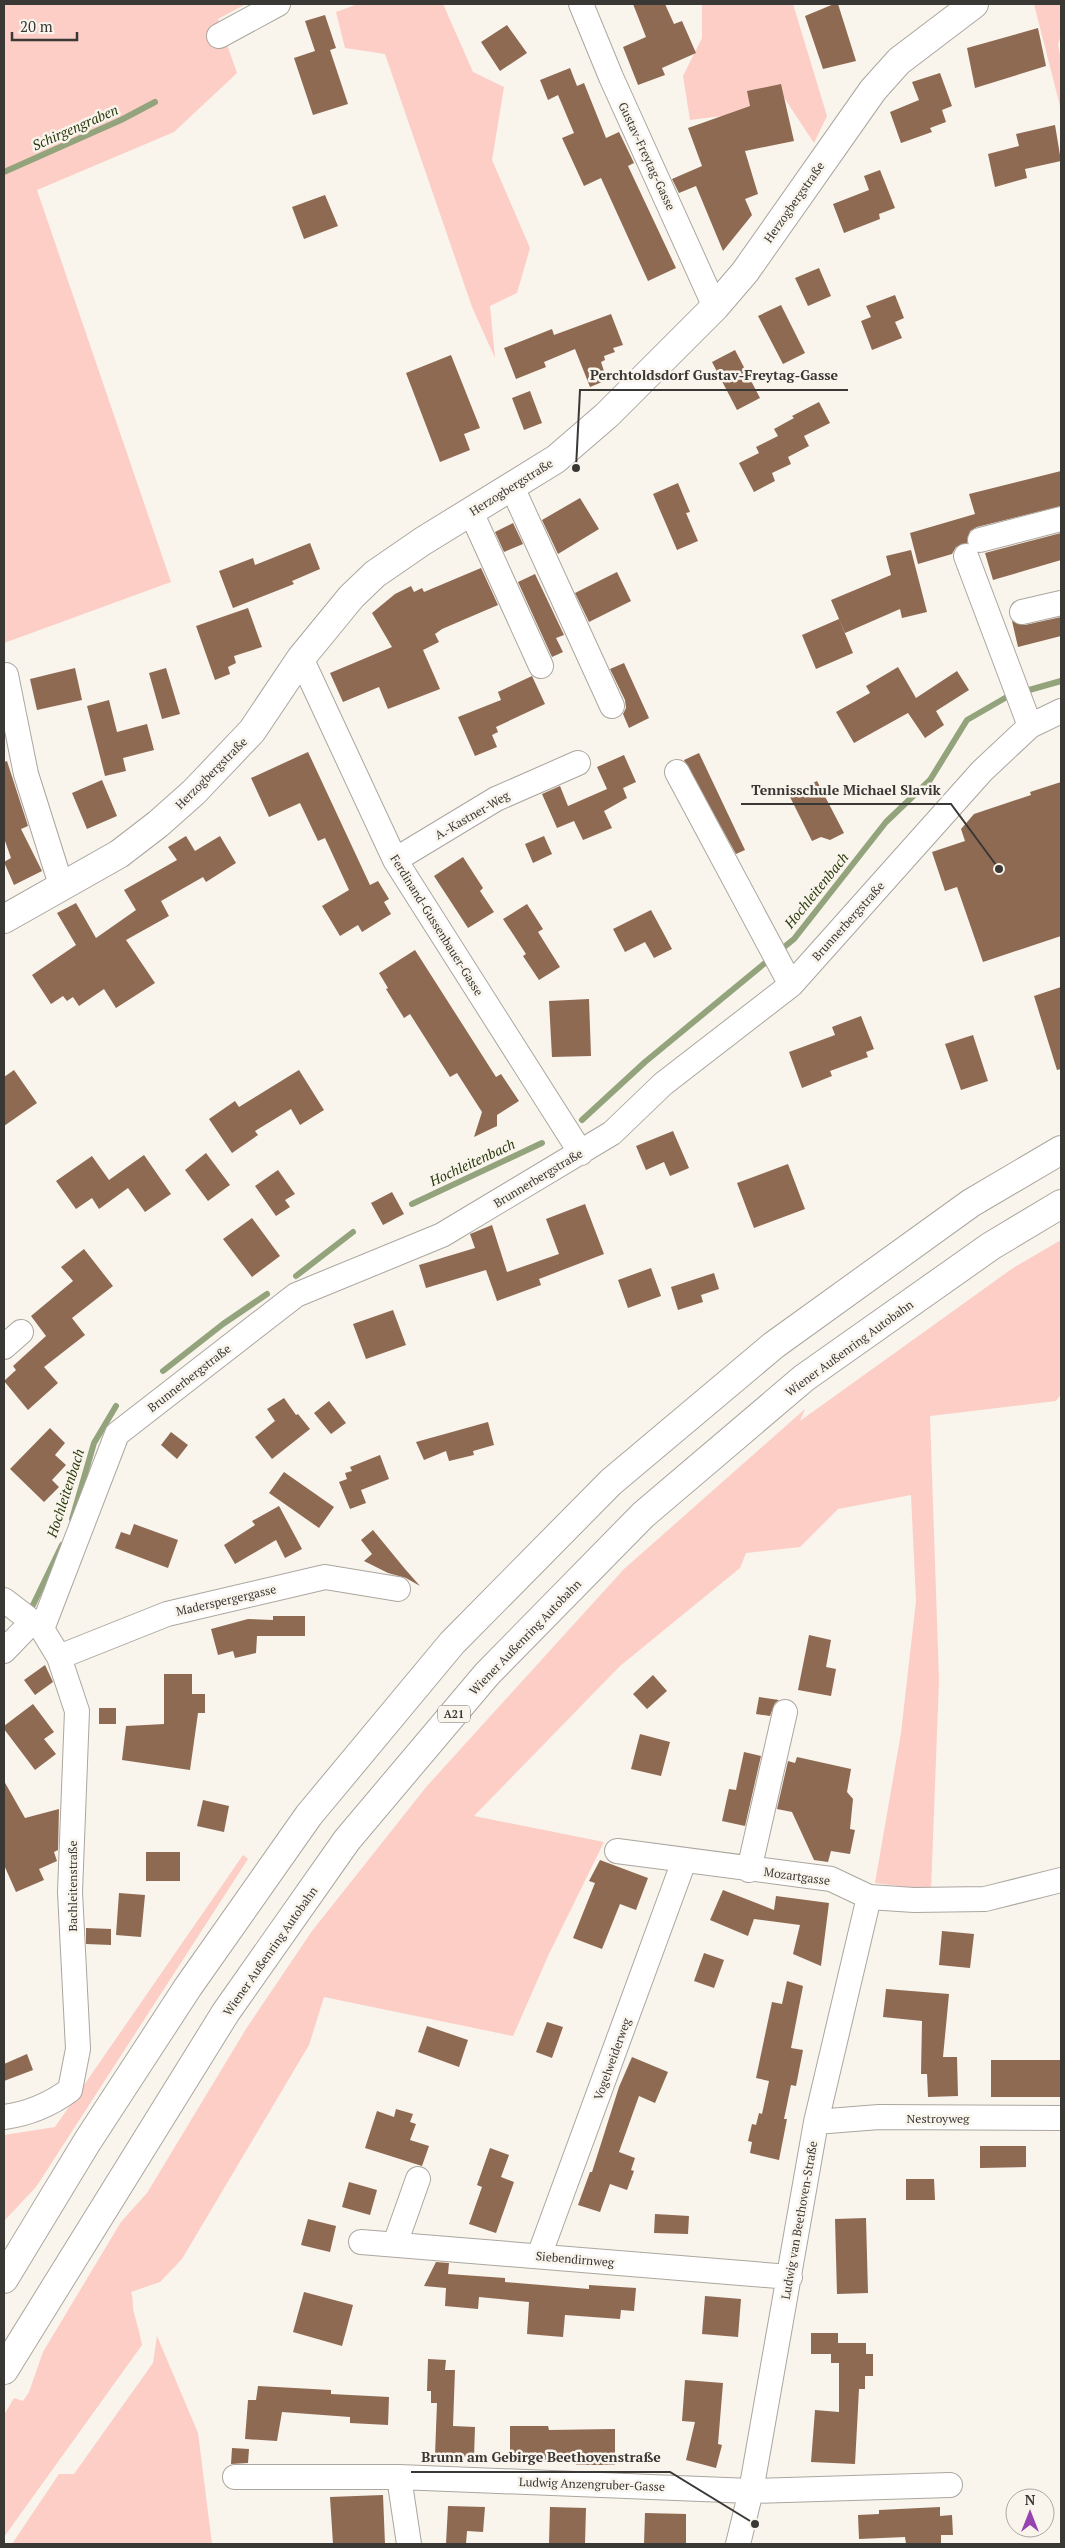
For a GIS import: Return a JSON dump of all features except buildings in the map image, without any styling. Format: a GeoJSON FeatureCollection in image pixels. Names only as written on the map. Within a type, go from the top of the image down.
{"type":"FeatureCollection","features":[{"type":"Feature","properties":{"kind":"main road","name":"Herzogbergstraße"},"geometry":{"type":"LineString","coordinates":[[4,919],[62,888],[119,854],[158,824],[194,792],[252,731],[301,658],[351,597],[375,574],[556,459],[579,441],[716,307],[745,272],[873,90],[899,61],[974,4]]}},
{"type":"Feature","properties":{"kind":"main road"},"geometry":{"type":"LineString","coordinates":[[4,2279],[87,2142],[188,1987],[292,1838],[452,1643],[611,1482],[774,1345],[971,1203],[1061,1150]]}},
{"type":"Feature","properties":{"kind":"main road","name":"Wiener Außenring Autobahn"},"geometry":{"type":"LineString","coordinates":[[4,2370],[226,2012],[347,1840],[487,1674],[643,1515],[804,1378],[991,1246],[1061,1204]]}},
{"type":"Feature","properties":{"kind":"street"},"geometry":{"type":"LineString","coordinates":[[219,36],[278,4]]}},
{"type":"Feature","properties":{"kind":"street","name":"Gustav-Freytag-Gasse"},"geometry":{"type":"LineString","coordinates":[[581,4],[611,77],[716,307]]}},
{"type":"Feature","properties":{"kind":"street"},"geometry":{"type":"LineString","coordinates":[[512,487],[612,706]]}},
{"type":"Feature","properties":{"kind":"street"},"geometry":{"type":"LineString","coordinates":[[470,512],[541,666]]}},
{"type":"Feature","properties":{"kind":"street"},"geometry":{"type":"LineString","coordinates":[[1030,726],[1016,690],[973,548],[1061,518]]}},
{"type":"Feature","properties":{"kind":"street"},"geometry":{"type":"LineString","coordinates":[[1022,612],[1061,603]]}},
{"type":"Feature","properties":{"kind":"street","name":"Ferdinand-Gussenbauer-Gasse"},"geometry":{"type":"LineString","coordinates":[[301,658],[395,860],[581,1153]]}},
{"type":"Feature","properties":{"kind":"street"},"geometry":{"type":"LineString","coordinates":[[6,675],[26,774],[62,888]]}},
{"type":"Feature","properties":{"kind":"street","name":"Brunnerbergstraße"},"geometry":{"type":"LineString","coordinates":[[4,1651],[117,1434],[296,1295],[442,1235],[612,1133],[663,1084],[791,985],[982,770],[1030,726],[1061,711]]}},
{"type":"Feature","properties":{"kind":"street","name":"A.-Kastner-Weg"},"geometry":{"type":"LineString","coordinates":[[395,860],[496,799],[578,763]]}},
{"type":"Feature","properties":{"kind":"street"},"geometry":{"type":"LineString","coordinates":[[677,772],[791,985]]}},
{"type":"Feature","properties":{"kind":"street","name":"Maderspergergasse"},"geometry":{"type":"LineString","coordinates":[[59,1657],[167,1614],[325,1577],[398,1589]]}},
{"type":"Feature","properties":{"kind":"street","name":"Bachleitenstraße"},"geometry":{"type":"LineString","coordinates":[[10,2116],[56,2101],[70,2090],[78,2049],[70,1892],[77,1711],[59,1657],[23,1615]]}},
{"type":"Feature","properties":{"kind":"street"},"geometry":{"type":"LineString","coordinates":[[748,1870],[786,1712]]}},
{"type":"Feature","properties":{"kind":"street","name":"Mozartgasse"},"geometry":{"type":"LineString","coordinates":[[617,1851],[748,1870],[831,1879],[869,1897],[914,1900],[985,1899],[1061,1880]]}},
{"type":"Feature","properties":{"kind":"street","name":"Vogelweiderweg"},"geometry":{"type":"LineString","coordinates":[[539,2256],[684,1861]]}},
{"type":"Feature","properties":{"kind":"street","name":"Ludwig van Beethoven-Straße"},"geometry":{"type":"LineString","coordinates":[[738,2544],[751,2490],[816,2122],[869,1897]]}},
{"type":"Feature","properties":{"kind":"street","name":"Nestroyweg"},"geometry":{"type":"LineString","coordinates":[[816,2122],[879,2117],[1061,2118]]}},
{"type":"Feature","properties":{"kind":"street"},"geometry":{"type":"LineString","coordinates":[[395,2244],[418,2179]]}},
{"type":"Feature","properties":{"kind":"street","name":"Siebendirnweg"},"geometry":{"type":"LineString","coordinates":[[361,2242],[790,2277]]}},
{"type":"Feature","properties":{"kind":"street","name":"Ludwig Anzengruber-Gasse"},"geometry":{"type":"LineString","coordinates":[[235,2477],[399,2477],[751,2490],[950,2485]]}},
{"type":"Feature","properties":{"kind":"street"},"geometry":{"type":"LineString","coordinates":[[399,2477],[409,2544]]}},
{"type":"Feature","properties":{"kind":"shaded area"},"geometry":{"type":"Polygon","coordinates":[[[4,4],[246,4],[218,19],[237,73],[174,132],[37,190],[171,582],[4,643],[4,4]]]}},
{"type":"Feature","properties":{"kind":"shaded area"},"geometry":{"type":"Polygon","coordinates":[[[358,4],[443,4],[473,72],[504,87],[492,160],[530,248],[517,293],[490,306],[495,358],[472,307],[385,54],[345,48],[336,12],[358,4]]]}},
{"type":"Feature","properties":{"kind":"shaded area"},"geometry":{"type":"Polygon","coordinates":[[[702,4],[793,4],[827,116],[814,143],[779,90],[738,114],[690,120],[683,76],[702,38],[702,4]]]}},
{"type":"Feature","properties":{"kind":"shaded area"},"geometry":{"type":"Polygon","coordinates":[[[1034,4],[1061,4],[1061,34],[1058,45],[1061,59],[1061,110],[1034,4]]]}},
{"type":"Feature","properties":{"kind":"shaded area"},"geometry":{"type":"Polygon","coordinates":[[[1061,1240],[1061,1394],[1056,1401],[930,1416],[939,1680],[931,1890],[875,1883],[901,1733],[916,1601],[911,1495],[838,1509],[800,1547],[746,1553],[740,1568],[620,1666],[474,1816],[604,1842],[548,1956],[513,2036],[324,1997],[309,2045],[182,2259],[160,2282],[131,2292],[133,2310],[142,2345],[4,2537],[4,2415],[14,2398],[23,2401],[29,2392],[43,2352],[121,2222],[147,2193],[246,2029],[312,1931],[427,1786],[624,1569],[805,1409],[800,1421],[1013,1268],[1061,1240]]]}},
{"type":"Feature","properties":{"kind":"shaded area"},"geometry":{"type":"Polygon","coordinates":[[[243,1855],[248,1859],[36,2187],[4,2221],[4,2135],[55,2127],[243,1855]]]}},
{"type":"Feature","properties":{"kind":"shaded area"},"geometry":{"type":"Polygon","coordinates":[[[157,2336],[198,2433],[212,2544],[12,2544],[59,2474],[74,2474],[153,2363],[157,2336]]]}},
{"type":"Feature","properties":{"kind":"waterway","name":"Schirgengraben"},"geometry":{"type":"LineString","coordinates":[[4,172],[121,120],[155,102]]}},
{"type":"Feature","properties":{"kind":"waterway","name":"Hochleitenbach"},"geometry":{"type":"LineString","coordinates":[[1022,692],[1061,681]]}},
{"type":"Feature","properties":{"kind":"waterway","name":"Hochleitenbach"},"geometry":{"type":"LineString","coordinates":[[778,952],[794,939],[886,822],[930,780],[967,720],[1012,694]]}},
{"type":"Feature","properties":{"kind":"waterway","name":"Hochleitenbach"},"geometry":{"type":"LineString","coordinates":[[582,1120],[645,1062],[771,958]]}},
{"type":"Feature","properties":{"kind":"waterway","name":"Hochleitenbach"},"geometry":{"type":"LineString","coordinates":[[412,1204],[542,1143]]}},
{"type":"Feature","properties":{"kind":"waterway","name":"Hochleitenbach"},"geometry":{"type":"LineString","coordinates":[[296,1276],[353,1232]]}},
{"type":"Feature","properties":{"kind":"waterway","name":"Hochleitenbach"},"geometry":{"type":"LineString","coordinates":[[163,1371],[223,1324],[267,1294]]}},
{"type":"Feature","properties":{"kind":"waterway","name":"Hochleitenbach"},"geometry":{"type":"LineString","coordinates":[[72,1519],[94,1443],[116,1406]]}},
{"type":"Feature","properties":{"kind":"waterway","name":"Hochleitenbach"},"geometry":{"type":"LineString","coordinates":[[26,1612],[33,1605],[62,1545]]}},
{"type":"Feature","properties":{"kind":"place","name":"Perchtoldsdorf Gustav-Freytag-Gasse"},"geometry":{"type":"Point","coordinates":[576,468]}},
{"type":"Feature","properties":{"kind":"place","name":"Tennisschule Michael Slavik"},"geometry":{"type":"Point","coordinates":[999,869]}},
{"type":"Feature","properties":{"kind":"place","name":"Brunn am Gebirge Beethovenstraße"},"geometry":{"type":"Point","coordinates":[755,2524]}}]}
